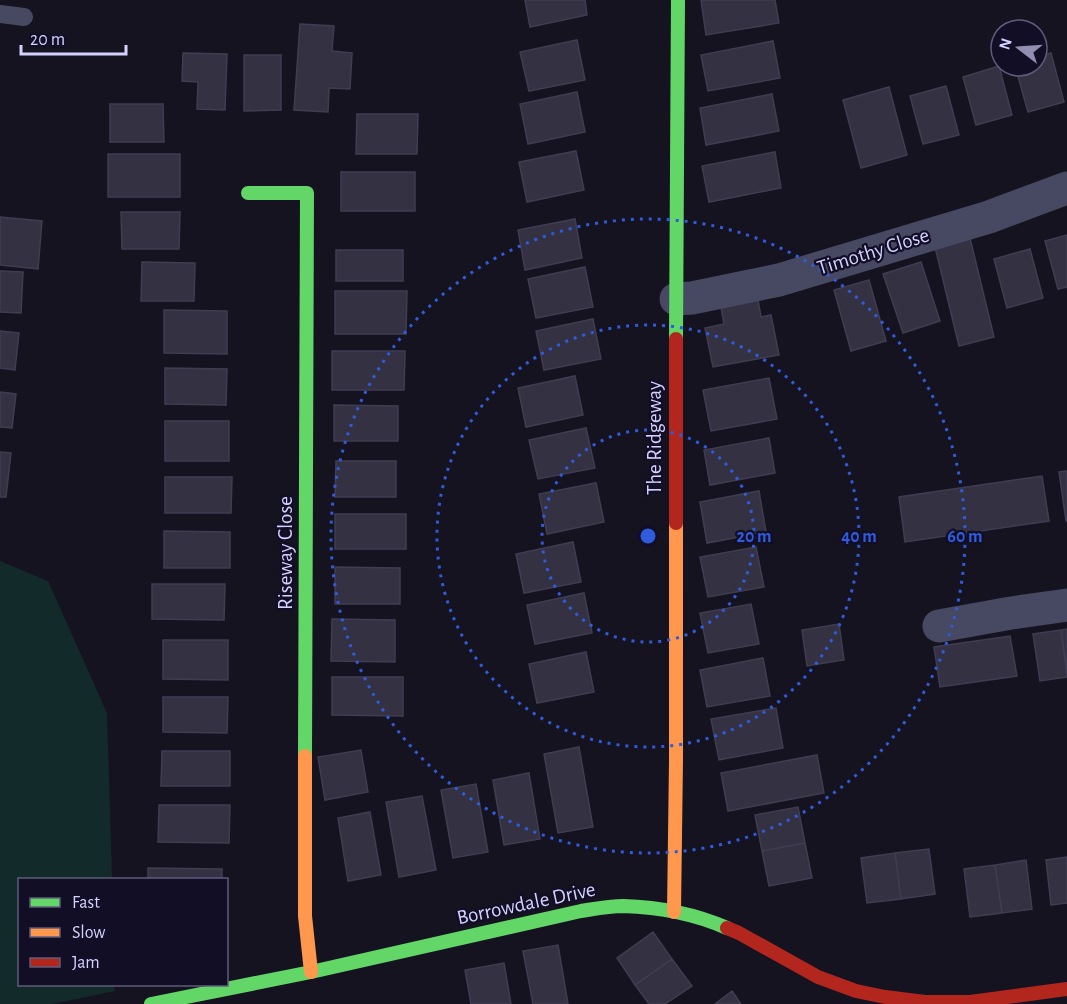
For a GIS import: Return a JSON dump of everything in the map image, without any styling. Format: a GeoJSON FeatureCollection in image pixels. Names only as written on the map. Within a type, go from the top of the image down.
{"type":"FeatureCollection","features":[{"type":"Feature","properties":{"kind":"street","name":"The Ridgeway"},"geometry":{"type":"LineString","coordinates":[[674,912],[678,0]]}},
{"type":"Feature","properties":{"kind":"street","name":"Timothy Close"},"geometry":{"type":"LineString","coordinates":[[676,299],[692,298],[778,279],[989,217],[1067,188]]}},
{"type":"Feature","properties":{"kind":"street","name":"Riseway Close"},"geometry":{"type":"LineString","coordinates":[[248,194],[307,193],[305,916],[311,972]]}},
{"type":"Feature","properties":{"kind":"street"},"geometry":{"type":"LineString","coordinates":[[939,626],[1067,605]]}},
{"type":"Feature","properties":{"kind":"street","name":"Borrowdale Drive"},"geometry":{"type":"LineString","coordinates":[[151,1004],[311,972],[581,911],[621,906],[674,912],[713,922],[739,933],[818,976],[856,991],[885,997],[925,1002],[970,1002],[1067,989]]}},
{"type":"Feature","properties":{"kind":"lane"},"geometry":{"type":"LineString","coordinates":[[0,14],[24,17]]}},
{"type":"Feature","properties":{"kind":"green space"},"geometry":{"type":"Polygon","coordinates":[[[0,561],[48,581],[107,713],[112,878],[18,878],[18,986],[114,986],[115,991],[52,1004],[0,1004],[0,561]]]}},
{"type":"Feature","properties":{"kind":"building"},"geometry":{"type":"Polygon","coordinates":[[[525,0],[585,0],[587,15],[530,27],[525,0]]]}},
{"type":"Feature","properties":{"kind":"building"},"geometry":{"type":"Polygon","coordinates":[[[701,0],[775,0],[779,23],[706,35],[701,0]]]}},
{"type":"Feature","properties":{"kind":"building"},"geometry":{"type":"Polygon","coordinates":[[[300,24],[334,26],[332,51],[352,53],[350,89],[329,88],[328,112],[294,110],[300,24]]]}},
{"type":"Feature","properties":{"kind":"building"},"geometry":{"type":"Polygon","coordinates":[[[577,40],[585,80],[529,91],[520,52],[577,40]]]}},
{"type":"Feature","properties":{"kind":"building"},"geometry":{"type":"Polygon","coordinates":[[[773,41],[780,78],[708,91],[701,55],[773,41]]]}},
{"type":"Feature","properties":{"kind":"building"},"geometry":{"type":"Polygon","coordinates":[[[183,53],[227,54],[225,110],[197,109],[198,82],[182,81],[183,53]]]}},
{"type":"Feature","properties":{"kind":"building"},"geometry":{"type":"Polygon","coordinates":[[[1051,53],[1064,102],[1028,112],[1018,78],[1049,78],[1049,54],[1051,53]]]}},
{"type":"Feature","properties":{"kind":"building"},"geometry":{"type":"Polygon","coordinates":[[[244,55],[281,55],[281,110],[244,111],[244,55]]]}},
{"type":"Feature","properties":{"kind":"building"},"geometry":{"type":"Polygon","coordinates":[[[989,69],[989,78],[1002,78],[1012,115],[976,125],[963,77],[989,69]]]}},
{"type":"Feature","properties":{"kind":"building"},"geometry":{"type":"Polygon","coordinates":[[[946,86],[959,135],[923,144],[910,96],[946,86]]]}},
{"type":"Feature","properties":{"kind":"building"},"geometry":{"type":"Polygon","coordinates":[[[889,87],[907,155],[861,168],[843,100],[889,87]]]}},
{"type":"Feature","properties":{"kind":"building"},"geometry":{"type":"Polygon","coordinates":[[[577,92],[585,132],[528,144],[520,104],[577,92]]]}},
{"type":"Feature","properties":{"kind":"building"},"geometry":{"type":"Polygon","coordinates":[[[772,94],[779,131],[706,145],[700,108],[772,94]]]}},
{"type":"Feature","properties":{"kind":"building"},"geometry":{"type":"Polygon","coordinates":[[[110,104],[163,104],[164,142],[110,142],[110,104]]]}},
{"type":"Feature","properties":{"kind":"building"},"geometry":{"type":"Polygon","coordinates":[[[357,114],[418,114],[417,154],[356,154],[357,114]]]}},
{"type":"Feature","properties":{"kind":"building"},"geometry":{"type":"Polygon","coordinates":[[[576,151],[584,190],[527,202],[519,162],[576,151]]]}},
{"type":"Feature","properties":{"kind":"building"},"geometry":{"type":"Polygon","coordinates":[[[775,152],[781,188],[709,202],[702,166],[775,152]]]}},
{"type":"Feature","properties":{"kind":"building"},"geometry":{"type":"Polygon","coordinates":[[[108,154],[180,154],[180,197],[108,197],[108,154]]]}},
{"type":"Feature","properties":{"kind":"building"},"geometry":{"type":"Polygon","coordinates":[[[341,172],[415,172],[415,211],[341,211],[341,172]]]}},
{"type":"Feature","properties":{"kind":"building"},"geometry":{"type":"Polygon","coordinates":[[[121,212],[180,212],[179,249],[122,249],[121,212]]]}},
{"type":"Feature","properties":{"kind":"building"},"geometry":{"type":"Polygon","coordinates":[[[0,217],[42,221],[38,269],[0,265],[0,217]]]}},
{"type":"Feature","properties":{"kind":"building"},"geometry":{"type":"Polygon","coordinates":[[[575,219],[582,258],[525,270],[518,230],[575,219]]]}},
{"type":"Feature","properties":{"kind":"building"},"geometry":{"type":"Polygon","coordinates":[[[1067,235],[1067,287],[1058,289],[1045,241],[1067,235]]]}},
{"type":"Feature","properties":{"kind":"building"},"geometry":{"type":"Polygon","coordinates":[[[970,238],[994,337],[959,346],[935,247],[970,238]]]}},
{"type":"Feature","properties":{"kind":"building"},"geometry":{"type":"Polygon","coordinates":[[[1030,249],[1043,298],[1007,308],[994,259],[1030,249]]]}},
{"type":"Feature","properties":{"kind":"building"},"geometry":{"type":"Polygon","coordinates":[[[336,250],[403,250],[403,281],[336,281],[336,250]]]}},
{"type":"Feature","properties":{"kind":"building"},"geometry":{"type":"Polygon","coordinates":[[[142,262],[195,263],[194,301],[141,301],[142,262]]]}},
{"type":"Feature","properties":{"kind":"building"},"geometry":{"type":"Polygon","coordinates":[[[921,262],[940,321],[903,333],[883,274],[921,262]]]}},
{"type":"Feature","properties":{"kind":"building"},"geometry":{"type":"Polygon","coordinates":[[[585,267],[593,307],[536,318],[528,279],[585,267]]]}},
{"type":"Feature","properties":{"kind":"building"},"geometry":{"type":"Polygon","coordinates":[[[0,271],[23,272],[21,313],[0,312],[0,271]]]}},
{"type":"Feature","properties":{"kind":"building"},"geometry":{"type":"Polygon","coordinates":[[[869,280],[886,341],[851,351],[834,290],[869,280]]]}},
{"type":"Feature","properties":{"kind":"building"},"geometry":{"type":"Polygon","coordinates":[[[335,291],[407,291],[406,334],[335,334],[335,291]]]}},
{"type":"Feature","properties":{"kind":"building"},"geometry":{"type":"Polygon","coordinates":[[[758,300],[761,317],[771,315],[779,355],[713,367],[705,328],[724,324],[721,307],[758,300]]]}},
{"type":"Feature","properties":{"kind":"building"},"geometry":{"type":"Polygon","coordinates":[[[164,310],[227,311],[227,354],[164,353],[164,310]]]}},
{"type":"Feature","properties":{"kind":"building"},"geometry":{"type":"Polygon","coordinates":[[[593,319],[601,359],[544,370],[536,331],[593,319]]]}},
{"type":"Feature","properties":{"kind":"building"},"geometry":{"type":"Polygon","coordinates":[[[0,331],[19,333],[15,370],[0,368],[0,331]]]}},
{"type":"Feature","properties":{"kind":"building"},"geometry":{"type":"Polygon","coordinates":[[[332,351],[405,351],[404,390],[332,390],[332,351]]]}},
{"type":"Feature","properties":{"kind":"building"},"geometry":{"type":"Polygon","coordinates":[[[165,368],[227,369],[226,405],[165,404],[165,368]]]}},
{"type":"Feature","properties":{"kind":"building"},"geometry":{"type":"Polygon","coordinates":[[[575,376],[583,415],[526,427],[518,388],[575,376]]]}},
{"type":"Feature","properties":{"kind":"building"},"geometry":{"type":"Polygon","coordinates":[[[769,378],[777,419],[711,431],[703,390],[769,378]]]}},
{"type":"Feature","properties":{"kind":"building"},"geometry":{"type":"Polygon","coordinates":[[[0,392],[16,394],[12,428],[0,427],[0,392]]]}},
{"type":"Feature","properties":{"kind":"building"},"geometry":{"type":"Polygon","coordinates":[[[334,405],[398,406],[398,441],[334,441],[334,405]]]}},
{"type":"Feature","properties":{"kind":"building"},"geometry":{"type":"Polygon","coordinates":[[[165,421],[229,421],[229,461],[165,461],[165,421]]]}},
{"type":"Feature","properties":{"kind":"building"},"geometry":{"type":"Polygon","coordinates":[[[586,428],[595,468],[538,479],[529,440],[586,428]]]}},
{"type":"Feature","properties":{"kind":"building"},"geometry":{"type":"Polygon","coordinates":[[[769,438],[775,473],[710,485],[704,450],[769,438]]]}},
{"type":"Feature","properties":{"kind":"building"},"geometry":{"type":"Polygon","coordinates":[[[0,452],[11,453],[6,497],[0,497],[0,452]]]}},
{"type":"Feature","properties":{"kind":"building"},"geometry":{"type":"Polygon","coordinates":[[[336,461],[396,461],[396,497],[335,497],[336,461]]]}},
{"type":"Feature","properties":{"kind":"building"},"geometry":{"type":"Polygon","coordinates":[[[1067,471],[1067,521],[1066,521],[1059,472],[1067,471]]]}},
{"type":"Feature","properties":{"kind":"building"},"geometry":{"type":"Polygon","coordinates":[[[1042,476],[1049,521],[905,542],[899,497],[1042,476]]]}},
{"type":"Feature","properties":{"kind":"building"},"geometry":{"type":"Polygon","coordinates":[[[165,477],[232,477],[231,513],[165,513],[165,477]]]}},
{"type":"Feature","properties":{"kind":"building"},"geometry":{"type":"Polygon","coordinates":[[[596,483],[604,522],[547,534],[539,494],[596,483]]]}},
{"type":"Feature","properties":{"kind":"building"},"geometry":{"type":"Polygon","coordinates":[[[759,491],[766,532],[707,543],[700,502],[759,491]]]}},
{"type":"Feature","properties":{"kind":"building"},"geometry":{"type":"Polygon","coordinates":[[[335,514],[406,514],[406,549],[335,549],[335,514]]]}},
{"type":"Feature","properties":{"kind":"building"},"geometry":{"type":"Polygon","coordinates":[[[164,531],[230,532],[230,568],[164,568],[164,531]]]}},
{"type":"Feature","properties":{"kind":"building"},"geometry":{"type":"Polygon","coordinates":[[[573,542],[581,582],[524,593],[516,554],[573,542]]]}},
{"type":"Feature","properties":{"kind":"building"},"geometry":{"type":"Polygon","coordinates":[[[756,547],[764,587],[708,597],[700,557],[756,547]]]}},
{"type":"Feature","properties":{"kind":"building"},"geometry":{"type":"Polygon","coordinates":[[[335,567],[400,568],[400,604],[335,604],[335,567]]]}},
{"type":"Feature","properties":{"kind":"building"},"geometry":{"type":"Polygon","coordinates":[[[152,584],[225,584],[224,620],[152,619],[152,584]]]}},
{"type":"Feature","properties":{"kind":"building"},"geometry":{"type":"Polygon","coordinates":[[[584,593],[592,633],[535,644],[527,605],[584,593]]]}},
{"type":"Feature","properties":{"kind":"building"},"geometry":{"type":"Polygon","coordinates":[[[751,604],[759,644],[708,653],[700,613],[751,604]]]}},
{"type":"Feature","properties":{"kind":"building"},"geometry":{"type":"Polygon","coordinates":[[[332,619],[395,620],[395,662],[331,661],[332,619]]]}},
{"type":"Feature","properties":{"kind":"building"},"geometry":{"type":"Polygon","coordinates":[[[839,624],[844,660],[807,666],[802,630],[839,624]]]}},
{"type":"Feature","properties":{"kind":"building"},"geometry":{"type":"Polygon","coordinates":[[[1067,629],[1067,670],[1061,630],[1067,629]]]}},
{"type":"Feature","properties":{"kind":"building"},"geometry":{"type":"Polygon","coordinates":[[[1061,630],[1067,677],[1040,681],[1033,634],[1061,630]]]}},
{"type":"Feature","properties":{"kind":"building"},"geometry":{"type":"Polygon","coordinates":[[[1010,636],[1017,676],[940,687],[934,647],[1010,636]]]}},
{"type":"Feature","properties":{"kind":"building"},"geometry":{"type":"Polygon","coordinates":[[[163,640],[228,640],[228,680],[163,679],[163,640]]]}},
{"type":"Feature","properties":{"kind":"building"},"geometry":{"type":"Polygon","coordinates":[[[586,652],[594,692],[537,703],[529,664],[586,652]]]}},
{"type":"Feature","properties":{"kind":"building"},"geometry":{"type":"Polygon","coordinates":[[[763,658],[770,696],[707,707],[700,670],[763,658]]]}},
{"type":"Feature","properties":{"kind":"building"},"geometry":{"type":"Polygon","coordinates":[[[332,677],[403,677],[403,716],[332,715],[332,677]]]}},
{"type":"Feature","properties":{"kind":"building"},"geometry":{"type":"Polygon","coordinates":[[[163,697],[228,697],[227,733],[163,732],[163,697]]]}},
{"type":"Feature","properties":{"kind":"building"},"geometry":{"type":"Polygon","coordinates":[[[776,708],[783,748],[719,760],[711,719],[776,708]]]}},
{"type":"Feature","properties":{"kind":"building"},"geometry":{"type":"Polygon","coordinates":[[[579,747],[593,827],[558,833],[544,754],[579,747]]]}},
{"type":"Feature","properties":{"kind":"building"},"geometry":{"type":"Polygon","coordinates":[[[361,750],[368,792],[325,800],[318,757],[361,750]]]}},
{"type":"Feature","properties":{"kind":"building"},"geometry":{"type":"Polygon","coordinates":[[[162,751],[230,751],[230,786],[161,786],[162,751]]]}},
{"type":"Feature","properties":{"kind":"building"},"geometry":{"type":"Polygon","coordinates":[[[817,755],[824,793],[728,811],[721,773],[817,755]]]}},
{"type":"Feature","properties":{"kind":"building"},"geometry":{"type":"Polygon","coordinates":[[[529,773],[540,839],[504,845],[493,780],[529,773]]]}},
{"type":"Feature","properties":{"kind":"building"},"geometry":{"type":"Polygon","coordinates":[[[476,784],[488,852],[453,858],[441,790],[476,784]]]}},
{"type":"Feature","properties":{"kind":"building"},"geometry":{"type":"Polygon","coordinates":[[[422,796],[436,870],[399,877],[386,802],[422,796]]]}},
{"type":"Feature","properties":{"kind":"building"},"geometry":{"type":"Polygon","coordinates":[[[159,805],[230,805],[229,843],[158,842],[159,805]]]}},
{"type":"Feature","properties":{"kind":"building"},"geometry":{"type":"Polygon","coordinates":[[[798,807],[805,843],[762,851],[755,815],[798,807]]]}},
{"type":"Feature","properties":{"kind":"building"},"geometry":{"type":"Polygon","coordinates":[[[370,812],[381,875],[348,881],[338,818],[370,812]]]}},
{"type":"Feature","properties":{"kind":"building"},"geometry":{"type":"Polygon","coordinates":[[[805,843],[812,878],[769,886],[762,851],[805,843]]]}},
{"type":"Feature","properties":{"kind":"building"},"geometry":{"type":"Polygon","coordinates":[[[929,849],[935,894],[901,899],[895,853],[929,849]]]}},
{"type":"Feature","properties":{"kind":"building"},"geometry":{"type":"Polygon","coordinates":[[[895,853],[901,899],[867,903],[861,858],[895,853]]]}},
{"type":"Feature","properties":{"kind":"building"},"geometry":{"type":"Polygon","coordinates":[[[1067,857],[1067,903],[1051,905],[1046,860],[1067,857]]]}},
{"type":"Feature","properties":{"kind":"building"},"geometry":{"type":"Polygon","coordinates":[[[1026,860],[1032,909],[1002,913],[995,865],[1026,860]]]}},
{"type":"Feature","properties":{"kind":"building"},"geometry":{"type":"Polygon","coordinates":[[[995,865],[1002,913],[970,917],[964,869],[995,865]]]}},
{"type":"Feature","properties":{"kind":"building"},"geometry":{"type":"Polygon","coordinates":[[[148,868],[222,869],[222,878],[148,878],[148,868]]]}},
{"type":"Feature","properties":{"kind":"building"},"geometry":{"type":"Polygon","coordinates":[[[653,932],[672,959],[635,985],[617,958],[653,932]]]}},
{"type":"Feature","properties":{"kind":"building"},"geometry":{"type":"Polygon","coordinates":[[[558,945],[568,1004],[533,1004],[523,951],[558,945]]]}},
{"type":"Feature","properties":{"kind":"building"},"geometry":{"type":"Polygon","coordinates":[[[672,959],[692,986],[665,1004],[649,1004],[635,985],[672,959]]]}},
{"type":"Feature","properties":{"kind":"building"},"geometry":{"type":"Polygon","coordinates":[[[504,963],[511,1004],[471,1004],[465,970],[504,963]]]}},
{"type":"Feature","properties":{"kind":"building"},"geometry":{"type":"Polygon","coordinates":[[[732,991],[741,1004],[715,1004],[732,991]]]}},
{"type":"Feature","properties":{"kind":"traffic: fast"},"geometry":{"type":"LineString","coordinates":[[676,339],[678,0]]}},
{"type":"Feature","properties":{"kind":"traffic: fast"},"geometry":{"type":"LineString","coordinates":[[248,193],[307,193],[305,756]]}},
{"type":"Feature","properties":{"kind":"traffic: fast"},"geometry":{"type":"LineString","coordinates":[[151,1004],[311,972],[602,908],[623,906],[663,910],[689,915],[727,928]]}},
{"type":"Feature","properties":{"kind":"traffic: slow"},"geometry":{"type":"LineString","coordinates":[[674,912],[676,523]]}},
{"type":"Feature","properties":{"kind":"traffic: slow"},"geometry":{"type":"LineString","coordinates":[[305,756],[305,916],[311,972]]}},
{"type":"Feature","properties":{"kind":"traffic: jam"},"geometry":{"type":"LineString","coordinates":[[676,339],[676,523]]}},
{"type":"Feature","properties":{"kind":"traffic: jam"},"geometry":{"type":"LineString","coordinates":[[727,928],[818,977],[856,991],[885,997],[925,1002],[970,1002],[1067,989]]}}]}
